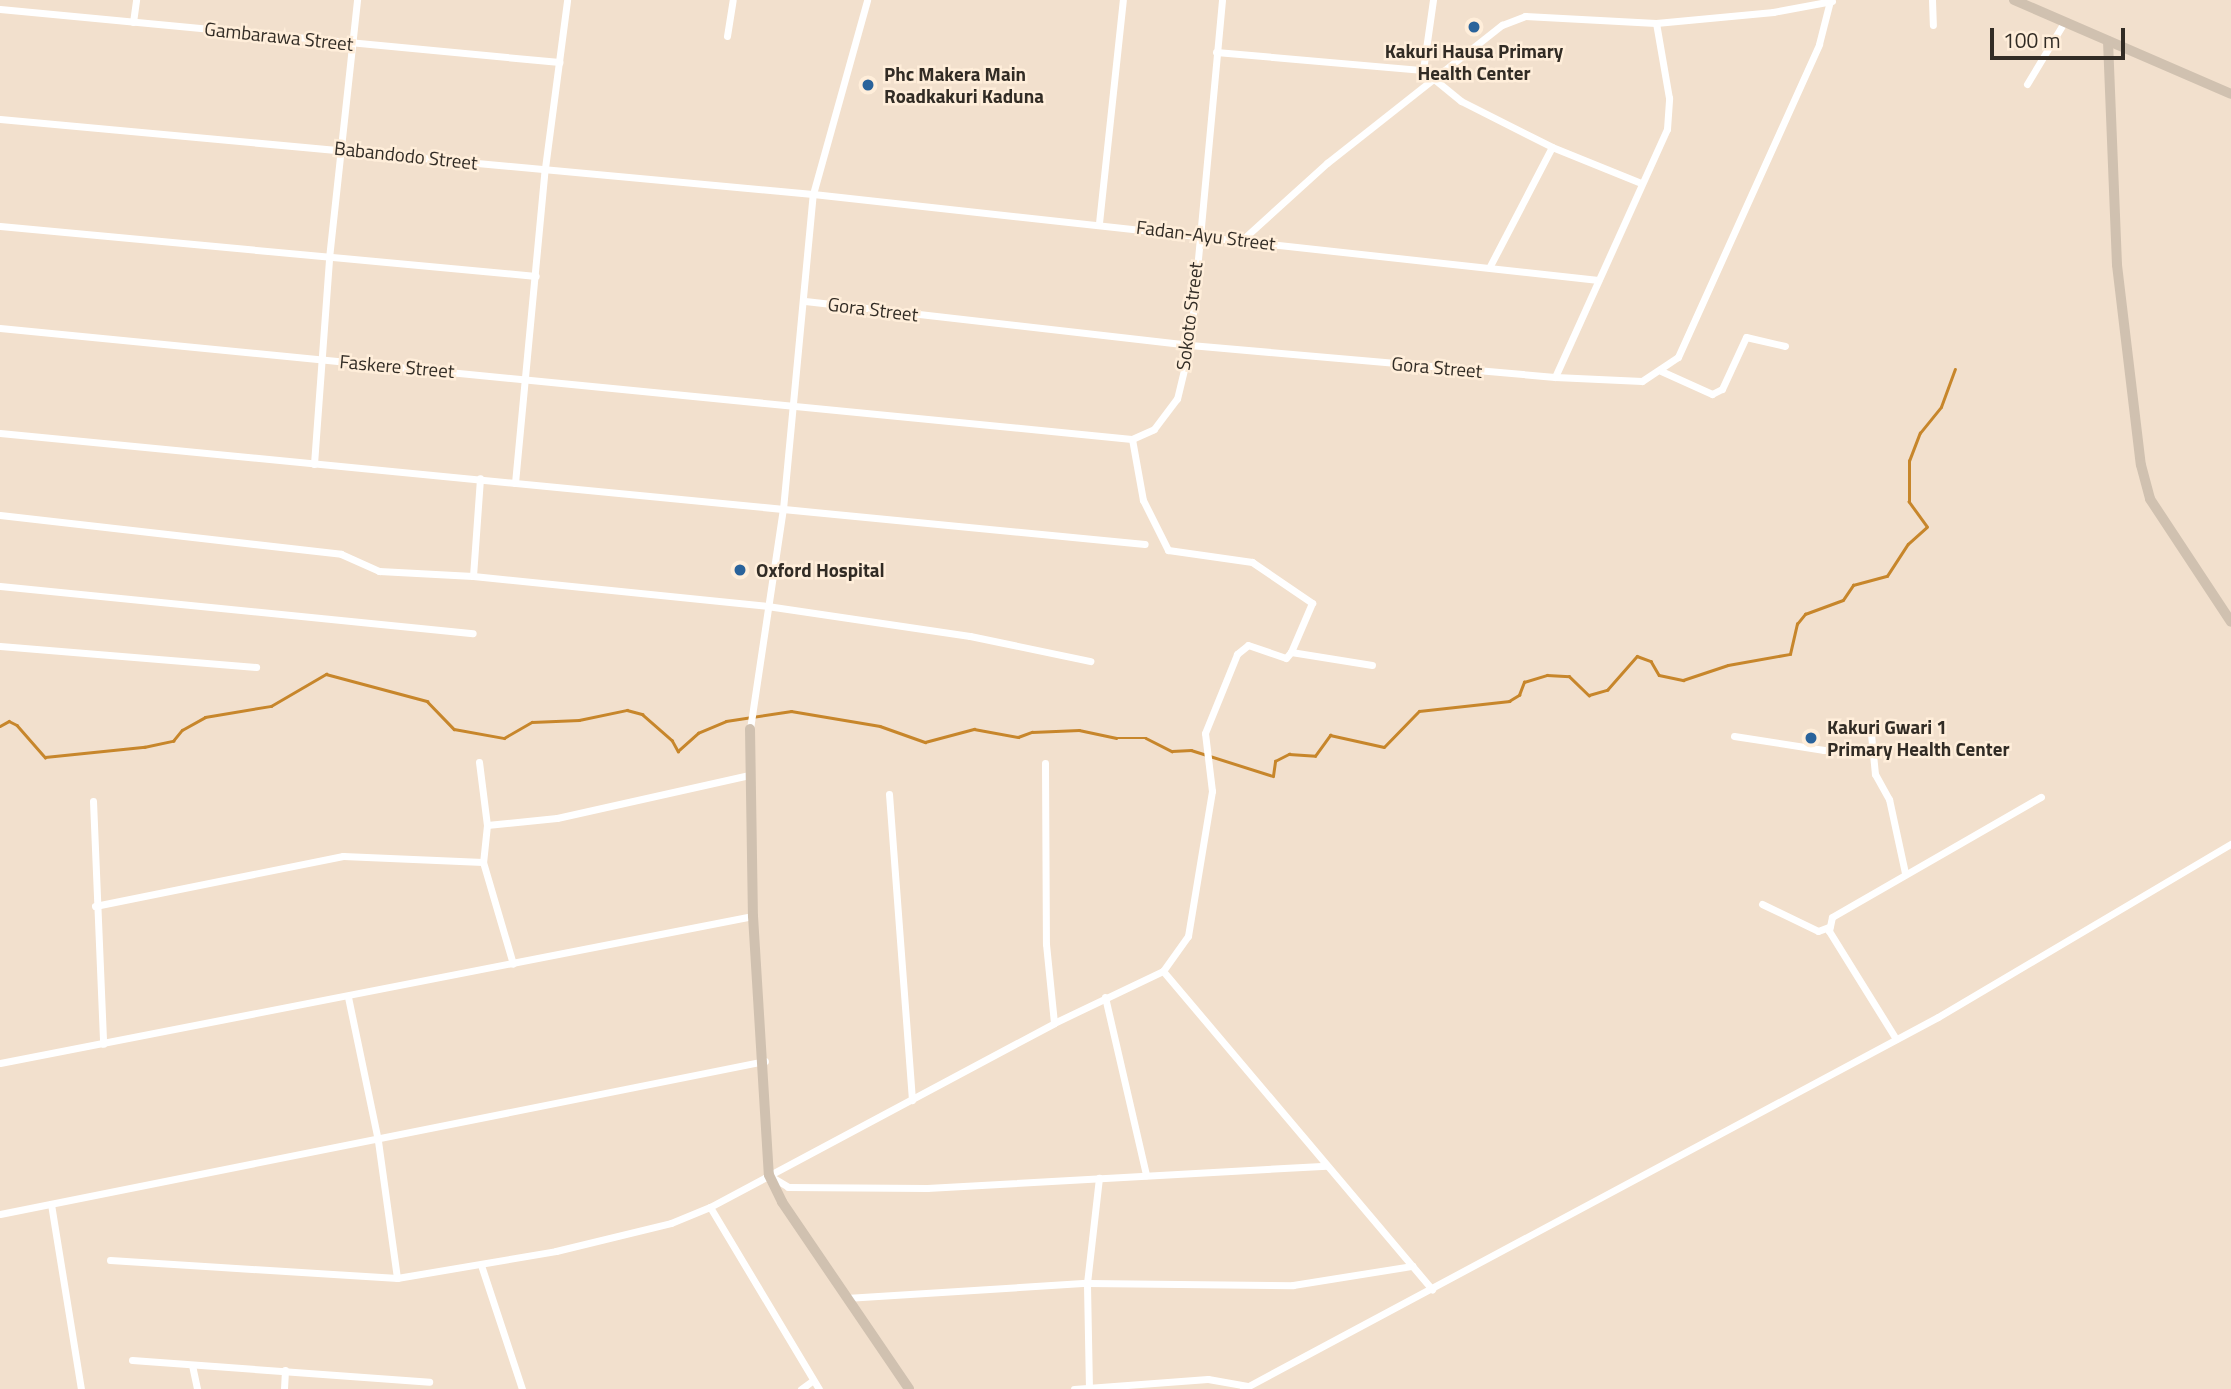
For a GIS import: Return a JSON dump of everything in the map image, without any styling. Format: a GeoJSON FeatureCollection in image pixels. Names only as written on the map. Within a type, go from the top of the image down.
{"type":"FeatureCollection","features":[{"type":"Feature","properties":{"kind":"street"},"geometry":{"type":"LineString","coordinates":[[134,22],[136,0]]}},
{"type":"Feature","properties":{"kind":"street"},"geometry":{"type":"LineString","coordinates":[[314,464],[329,258],[350,43],[357,0]]}},
{"type":"Feature","properties":{"kind":"street"},"geometry":{"type":"LineString","coordinates":[[515,482],[545,168],[567,0]]}},
{"type":"Feature","properties":{"kind":"street"},"geometry":{"type":"LineString","coordinates":[[727,36],[733,0]]}},
{"type":"Feature","properties":{"kind":"street"},"geometry":{"type":"LineString","coordinates":[[867,0],[813,194],[805,301],[783,509],[753,700],[749,775],[769,1175],[846,1298],[909,1389]]}},
{"type":"Feature","properties":{"kind":"street"},"geometry":{"type":"LineString","coordinates":[[1098,223],[1123,0]]}},
{"type":"Feature","properties":{"kind":"street","name":"Sokoto Street"},"geometry":{"type":"LineString","coordinates":[[1132,439],[1154,429],[1177,400],[1190,345],[1198,233],[1222,0]]}},
{"type":"Feature","properties":{"kind":"street"},"geometry":{"type":"LineString","coordinates":[[1423,70],[1433,0]]}},
{"type":"Feature","properties":{"kind":"street"},"geometry":{"type":"LineString","coordinates":[[1932,0],[1933,25]]}},
{"type":"Feature","properties":{"kind":"street"},"geometry":{"type":"LineString","coordinates":[[2014,0],[2231,94]]}},
{"type":"Feature","properties":{"kind":"street"},"geometry":{"type":"LineString","coordinates":[[1242,240],[1327,163],[1502,25],[1525,16],[1656,23],[1773,12],[1832,1],[1819,44],[1678,357],[1661,371],[1712,394],[1722,389],[1746,337],[1785,346]]}},
{"type":"Feature","properties":{"kind":"street","name":"Gambarawa Street"},"geometry":{"type":"LineString","coordinates":[[0,9],[559,62]]}},
{"type":"Feature","properties":{"kind":"street"},"geometry":{"type":"LineString","coordinates":[[1555,377],[1667,129],[1669,98],[1656,23]]}},
{"type":"Feature","properties":{"kind":"street"},"geometry":{"type":"LineString","coordinates":[[2027,84],[2063,23]]}},
{"type":"Feature","properties":{"kind":"street"},"geometry":{"type":"LineString","coordinates":[[2108,41],[2117,265],[2139,453],[2150,499],[2231,622]]}},
{"type":"Feature","properties":{"kind":"street"},"geometry":{"type":"LineString","coordinates":[[1216,52],[1423,70],[1433,82],[1461,101],[1552,146],[1641,183]]}},
{"type":"Feature","properties":{"kind":"street","name":"Babandodo Street"},"geometry":{"type":"LineString","coordinates":[[0,119],[340,148],[813,194]]}},
{"type":"Feature","properties":{"kind":"street"},"geometry":{"type":"LineString","coordinates":[[1490,266],[1552,146]]}},
{"type":"Feature","properties":{"kind":"street","name":"Fadan-Ayu Street"},"geometry":{"type":"LineString","coordinates":[[813,194],[1198,233],[1598,280]]}},
{"type":"Feature","properties":{"kind":"street"},"geometry":{"type":"LineString","coordinates":[[0,226],[536,275]]}},
{"type":"Feature","properties":{"kind":"street","name":"Gora Street"},"geometry":{"type":"LineString","coordinates":[[805,301],[1190,345],[1555,377],[1642,380],[1661,371]]}},
{"type":"Feature","properties":{"kind":"street","name":"Faskere Street"},"geometry":{"type":"LineString","coordinates":[[0,328],[523,377],[793,407]]}},
{"type":"Feature","properties":{"kind":"street"},"geometry":{"type":"LineString","coordinates":[[110,1260],[397,1278],[481,1265],[671,1223],[710,1207],[1054,1023],[1163,971],[1188,936],[1212,791],[1206,750],[1207,723],[1242,648],[1248,645],[1286,658],[1312,604],[1252,562],[1168,550],[1143,500],[1132,439],[793,407]]}},
{"type":"Feature","properties":{"kind":"street"},"geometry":{"type":"LineString","coordinates":[[0,433],[1145,544]]}},
{"type":"Feature","properties":{"kind":"street"},"geometry":{"type":"LineString","coordinates":[[472,576],[480,478]]}},
{"type":"Feature","properties":{"kind":"street"},"geometry":{"type":"LineString","coordinates":[[0,515],[341,554],[379,571],[472,576],[767,606],[970,636],[1090,661]]}},
{"type":"Feature","properties":{"kind":"street"},"geometry":{"type":"LineString","coordinates":[[0,586],[473,633]]}},
{"type":"Feature","properties":{"kind":"street"},"geometry":{"type":"LineString","coordinates":[[0,646],[256,667]]}},
{"type":"Feature","properties":{"kind":"street"},"geometry":{"type":"LineString","coordinates":[[1291,652],[1372,665]]}},
{"type":"Feature","properties":{"kind":"street"},"geometry":{"type":"LineString","coordinates":[[1871,734],[1869,751],[1875,774],[1889,799],[1905,873]]}},
{"type":"Feature","properties":{"kind":"street"},"geometry":{"type":"LineString","coordinates":[[1734,736],[1824,750],[1869,751]]}},
{"type":"Feature","properties":{"kind":"street"},"geometry":{"type":"LineString","coordinates":[[480,762],[487,825],[483,862],[513,964]]}},
{"type":"Feature","properties":{"kind":"street"},"geometry":{"type":"LineString","coordinates":[[1045,763],[1046,944],[1054,1023]]}},
{"type":"Feature","properties":{"kind":"street"},"geometry":{"type":"LineString","coordinates":[[487,825],[557,818],[749,775]]}},
{"type":"Feature","properties":{"kind":"street"},"geometry":{"type":"LineString","coordinates":[[889,794],[912,1100]]}},
{"type":"Feature","properties":{"kind":"street"},"geometry":{"type":"LineString","coordinates":[[1896,1039],[1829,927],[1832,917],[2041,797]]}},
{"type":"Feature","properties":{"kind":"street"},"geometry":{"type":"LineString","coordinates":[[93,801],[95,906],[103,1044]]}},
{"type":"Feature","properties":{"kind":"street"},"geometry":{"type":"LineString","coordinates":[[1074,1389],[1208,1379],[1245,1388],[1432,1289],[1590,1200],[1896,1039],[2231,844]]}},
{"type":"Feature","properties":{"kind":"street"},"geometry":{"type":"LineString","coordinates":[[95,906],[353,855],[483,862]]}},
{"type":"Feature","properties":{"kind":"street"},"geometry":{"type":"LineString","coordinates":[[1762,904],[1818,931],[1829,927]]}},
{"type":"Feature","properties":{"kind":"street"},"geometry":{"type":"LineString","coordinates":[[0,1063],[754,916]]}},
{"type":"Feature","properties":{"kind":"street"},"geometry":{"type":"LineString","coordinates":[[1163,971],[1432,1289]]}},
{"type":"Feature","properties":{"kind":"street"},"geometry":{"type":"LineString","coordinates":[[348,997],[377,1142],[397,1278]]}},
{"type":"Feature","properties":{"kind":"street"},"geometry":{"type":"LineString","coordinates":[[1105,997],[1146,1175]]}},
{"type":"Feature","properties":{"kind":"street"},"geometry":{"type":"LineString","coordinates":[[0,1214],[377,1142],[765,1061]]}},
{"type":"Feature","properties":{"kind":"street"},"geometry":{"type":"LineString","coordinates":[[769,1175],[788,1187],[927,1188],[1326,1166]]}},
{"type":"Feature","properties":{"kind":"street"},"geometry":{"type":"LineString","coordinates":[[1089,1388],[1087,1283],[1099,1178]]}},
{"type":"Feature","properties":{"kind":"street"},"geometry":{"type":"LineString","coordinates":[[51,1204],[80,1389]]}},
{"type":"Feature","properties":{"kind":"street"},"geometry":{"type":"LineString","coordinates":[[710,1207],[819,1389]]}},
{"type":"Feature","properties":{"kind":"street"},"geometry":{"type":"LineString","coordinates":[[481,1265],[522,1389]]}},
{"type":"Feature","properties":{"kind":"street"},"geometry":{"type":"LineString","coordinates":[[846,1298],[1087,1283],[1293,1285],[1412,1266]]}},
{"type":"Feature","properties":{"kind":"street"},"geometry":{"type":"LineString","coordinates":[[132,1360],[429,1382]]}},
{"type":"Feature","properties":{"kind":"street"},"geometry":{"type":"LineString","coordinates":[[192,1365],[197,1389]]}},
{"type":"Feature","properties":{"kind":"street"},"geometry":{"type":"LineString","coordinates":[[284,1389],[285,1370]]}},
{"type":"Feature","properties":{"kind":"street"},"geometry":{"type":"LineString","coordinates":[[374,1389],[376,1378]]}},
{"type":"Feature","properties":{"kind":"street"},"geometry":{"type":"LineString","coordinates":[[801,1389],[812,1381]]}},
{"type":"Feature","properties":{"kind":"waterway"},"geometry":{"type":"LineString","coordinates":[[0,726],[9,721],[17,725],[45,757],[144,747],[173,741],[182,730],[205,717],[271,706],[326,674],[427,701],[454,729],[504,738],[532,722],[579,720],[627,710],[642,714],[672,740],[678,751],[698,733],[726,721],[791,711],[880,726],[925,742],[974,729],[1018,737],[1032,732],[1079,730],[1116,738],[1146,738],[1172,751],[1191,750],[1273,776],[1275,761],[1289,754],[1315,756],[1330,735],[1384,747],[1419,711],[1509,701],[1519,695],[1524,682],[1547,675],[1569,676],[1589,695],[1607,690],[1637,656],[1651,661],[1659,675],[1683,680],[1728,665],[1790,654],[1797,624],[1805,614],[1843,600],[1853,585],[1887,576],[1908,544],[1927,527],[1909,502],[1909,461],[1920,433],[1941,407],[1955,369]]}},
{"type":"Feature","properties":{"kind":"place","name":"Kakuri Hausa Primary Health Center"},"geometry":{"type":"Point","coordinates":[1474,27]}},
{"type":"Feature","properties":{"kind":"place","name":"Phc Makera Main Roadkakuri Kaduna"},"geometry":{"type":"Point","coordinates":[868,85]}},
{"type":"Feature","properties":{"kind":"place","name":"Oxford Hospital"},"geometry":{"type":"Point","coordinates":[740,570]}},
{"type":"Feature","properties":{"kind":"place","name":"Kakuri Gwari 1 Primary Health Center"},"geometry":{"type":"Point","coordinates":[1811,738]}}]}
